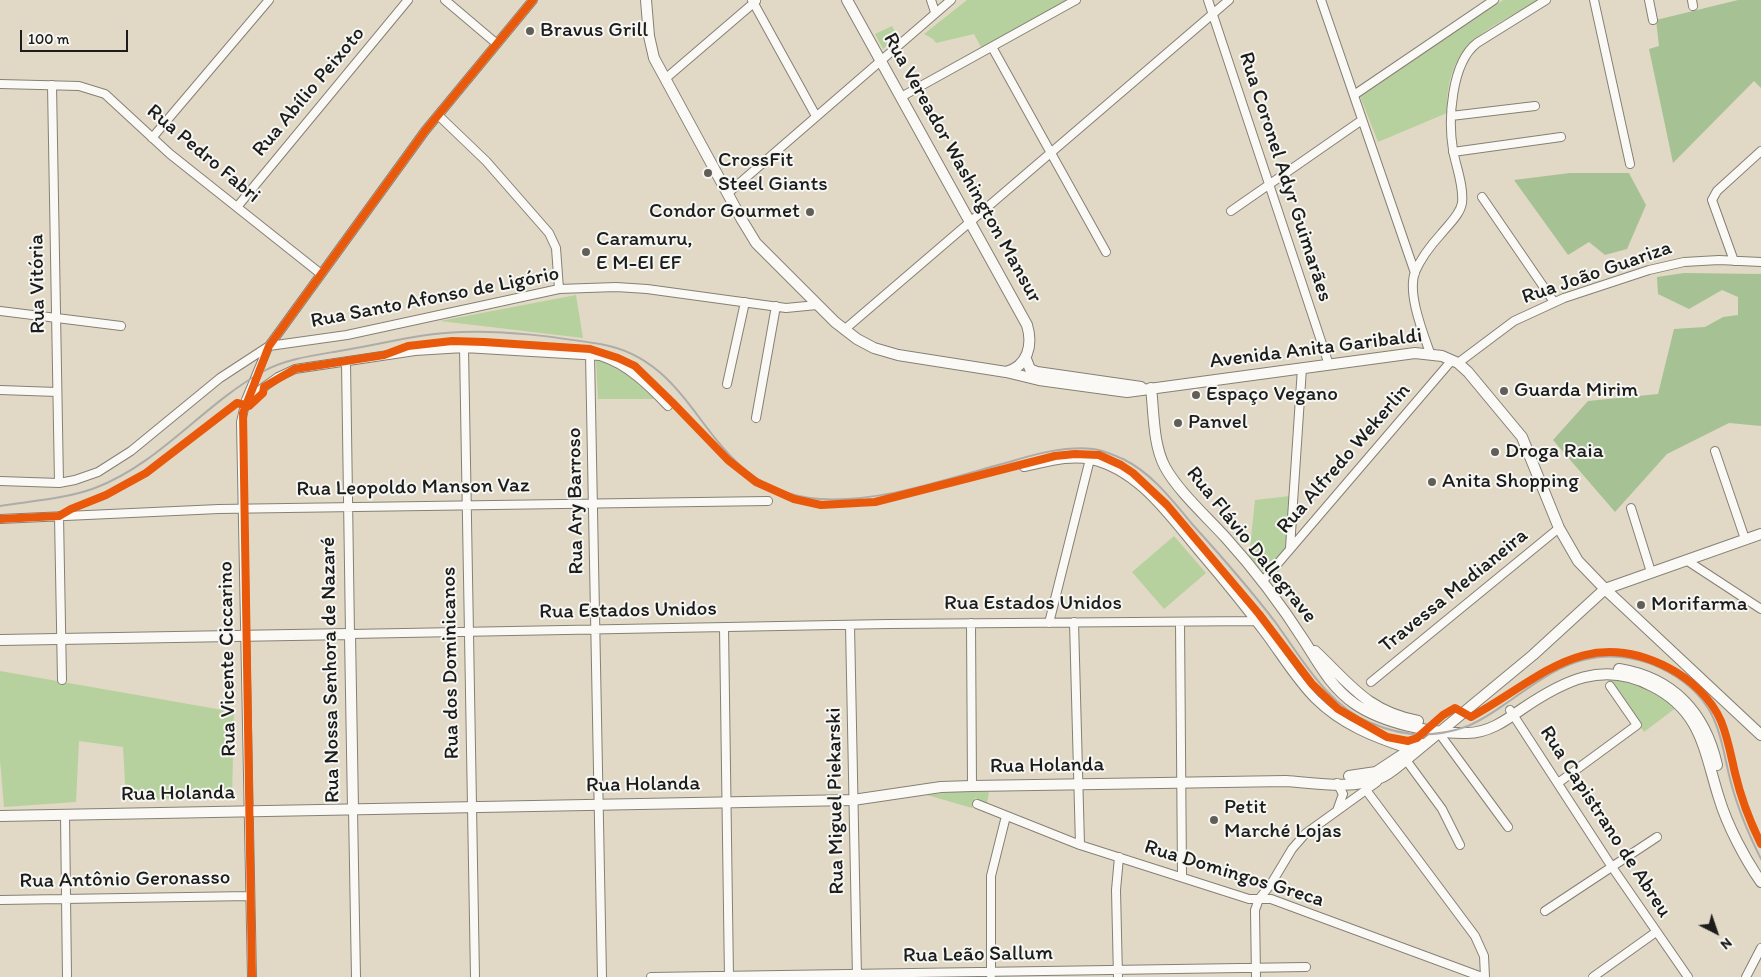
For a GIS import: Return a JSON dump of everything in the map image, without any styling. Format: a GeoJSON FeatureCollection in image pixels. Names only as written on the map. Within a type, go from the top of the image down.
{"type":"FeatureCollection","features":[{"type":"Feature","properties":{"kind":"main road","name":"Avenida Anita Garibaldi"},"geometry":{"type":"LineString","coordinates":[[646,0],[651,48],[665,80],[756,243],[817,305],[844,330],[865,344],[885,352],[1006,372],[1040,380],[1127,392],[1430,353],[1455,362]]}},
{"type":"Feature","properties":{"kind":"main road","name":"Rua Vereador Washington Mansur"},"geometry":{"type":"LineString","coordinates":[[847,0],[1027,325],[1030,339],[1026,359]]}},
{"type":"Feature","properties":{"kind":"main road","name":"Avenida Anita Garibaldi"},"geometry":{"type":"LineString","coordinates":[[1026,359],[1030,369],[1037,372],[1151,388]]}},
{"type":"Feature","properties":{"kind":"main road"},"geometry":{"type":"LineString","coordinates":[[1006,372],[1018,368],[1026,359]]}},
{"type":"Feature","properties":{"kind":"main road"},"geometry":{"type":"LineString","coordinates":[[1455,362],[1522,437],[1559,528],[1578,561],[1605,589],[1761,735]]}},
{"type":"Feature","properties":{"kind":"main road","name":"Rua Flávio Dallegrave"},"geometry":{"type":"LineString","coordinates":[[1151,388],[1160,457],[1168,472],[1262,582],[1305,642],[1329,680],[1354,704],[1382,719],[1441,731],[1476,728],[1485,725],[1556,687],[1583,677],[1613,675],[1651,685],[1682,707],[1696,726],[1709,759],[1718,797],[1761,882]]}},
{"type":"Feature","properties":{"kind":"main road"},"geometry":{"type":"LineString","coordinates":[[1384,772],[1441,731],[1533,655],[1605,589],[1761,534]]}},
{"type":"Feature","properties":{"kind":"main road","name":"Rua Estados Unidos"},"geometry":{"type":"LineString","coordinates":[[0,640],[350,634]]}},
{"type":"Feature","properties":{"kind":"main road","name":"Rua Nossa Senhora de Nazaré"},"geometry":{"type":"LineString","coordinates":[[350,634],[353,810]]}},
{"type":"Feature","properties":{"kind":"main road","name":"Rua Flávio Dallegrave"},"geometry":{"type":"LineString","coordinates":[[1305,642],[1369,702],[1383,711],[1441,731]]}},
{"type":"Feature","properties":{"kind":"main road"},"geometry":{"type":"LineString","coordinates":[[1418,727],[1425,733],[1424,741]]}},
{"type":"Feature","properties":{"kind":"main road"},"geometry":{"type":"LineString","coordinates":[[1407,755],[1424,741],[1441,731]]}},
{"type":"Feature","properties":{"kind":"main road","name":"Rua Holanda"},"geometry":{"type":"LineString","coordinates":[[1286,781],[1384,772]]}},
{"type":"Feature","properties":{"kind":"main road","name":"Rua Holanda"},"geometry":{"type":"LineString","coordinates":[[0,816],[853,800],[941,787],[1181,782],[1363,782],[1384,772]]}},
{"type":"Feature","properties":{"kind":"street"},"geometry":{"type":"LineString","coordinates":[[152,138],[269,0]]}},
{"type":"Feature","properties":{"kind":"street","name":"Rua Abílio Peixoto"},"geometry":{"type":"LineString","coordinates":[[237,207],[408,0]]}},
{"type":"Feature","properties":{"kind":"street"},"geometry":{"type":"LineString","coordinates":[[445,0],[497,44]]}},
{"type":"Feature","properties":{"kind":"street"},"geometry":{"type":"LineString","coordinates":[[0,481],[59,483],[87,477],[118,460],[214,382],[269,346],[438,115],[533,0]]}},
{"type":"Feature","properties":{"kind":"street"},"geometry":{"type":"LineString","coordinates":[[931,0],[935,12]]}},
{"type":"Feature","properties":{"kind":"street"},"geometry":{"type":"LineString","coordinates":[[727,194],[951,0]]}},
{"type":"Feature","properties":{"kind":"street"},"geometry":{"type":"LineString","coordinates":[[901,97],[1076,0]]}},
{"type":"Feature","properties":{"kind":"street","name":"Rua Coronel Adyr Guimarães"},"geometry":{"type":"LineString","coordinates":[[1208,0],[1329,365]]}},
{"type":"Feature","properties":{"kind":"street"},"geometry":{"type":"LineString","coordinates":[[844,330],[1229,0]]}},
{"type":"Feature","properties":{"kind":"street"},"geometry":{"type":"LineString","coordinates":[[1354,95],[1494,0]]}},
{"type":"Feature","properties":{"kind":"street"},"geometry":{"type":"LineString","coordinates":[[1414,273],[1429,249],[1458,214],[1462,206],[1462,194],[1453,152],[1451,116],[1457,82],[1467,52],[1477,43],[1546,0]]}},
{"type":"Feature","properties":{"kind":"street"},"geometry":{"type":"LineString","coordinates":[[1594,0],[1630,164]]}},
{"type":"Feature","properties":{"kind":"street"},"geometry":{"type":"LineString","coordinates":[[1649,0],[1653,20]]}},
{"type":"Feature","properties":{"kind":"street"},"geometry":{"type":"LineString","coordinates":[[665,80],[754,1],[816,116]]}},
{"type":"Feature","properties":{"kind":"street"},"geometry":{"type":"LineString","coordinates":[[1324,2],[1414,273],[1416,309],[1430,353]]}},
{"type":"Feature","properties":{"kind":"street"},"geometry":{"type":"LineString","coordinates":[[992,47],[1106,252]]}},
{"type":"Feature","properties":{"kind":"street","name":"Rua Pedro Fabri"},"geometry":{"type":"LineString","coordinates":[[0,84],[89,87],[105,94],[152,138],[321,274]]}},
{"type":"Feature","properties":{"kind":"street","name":"Rua Vitória"},"geometry":{"type":"LineString","coordinates":[[52,85],[59,483]]}},
{"type":"Feature","properties":{"kind":"street"},"geometry":{"type":"LineString","coordinates":[[1451,116],[1535,106]]}},
{"type":"Feature","properties":{"kind":"street"},"geometry":{"type":"LineString","coordinates":[[438,115],[486,161],[549,233],[556,248],[559,289]]}},
{"type":"Feature","properties":{"kind":"street"},"geometry":{"type":"LineString","coordinates":[[1231,211],[1362,120]]}},
{"type":"Feature","properties":{"kind":"street"},"geometry":{"type":"LineString","coordinates":[[1453,152],[1561,137]]}},
{"type":"Feature","properties":{"kind":"street"},"geometry":{"type":"LineString","coordinates":[[1734,261],[1712,200],[1717,192],[1761,151]]}},
{"type":"Feature","properties":{"kind":"street"},"geometry":{"type":"LineString","coordinates":[[1482,197],[1554,302]]}},
{"type":"Feature","properties":{"kind":"street","name":"Rua João Guariza"},"geometry":{"type":"LineString","coordinates":[[1455,362],[1506,326],[1554,302],[1666,266],[1700,260],[1761,262]]}},
{"type":"Feature","properties":{"kind":"street","name":"Rua Santo Afonso de Ligório"},"geometry":{"type":"LineString","coordinates":[[269,346],[365,331],[559,289],[616,287],[648,289],[793,308],[817,305]]}},
{"type":"Feature","properties":{"kind":"street"},"geometry":{"type":"LineString","coordinates":[[727,384],[746,302]]}},
{"type":"Feature","properties":{"kind":"street"},"geometry":{"type":"LineString","coordinates":[[756,418],[776,306]]}},
{"type":"Feature","properties":{"kind":"street"},"geometry":{"type":"LineString","coordinates":[[0,311],[121,326]]}},
{"type":"Feature","properties":{"kind":"street","name":"Rua Vicente Ciccarino"},"geometry":{"type":"LineString","coordinates":[[252,977],[241,422],[246,400],[269,346]]}},
{"type":"Feature","properties":{"kind":"street"},"geometry":{"type":"LineString","coordinates":[[246,400],[278,377],[295,370],[415,351],[464,348],[590,354],[611,360],[634,374],[668,406]]}},
{"type":"Feature","properties":{"kind":"street","name":"Rua dos Dominicanos"},"geometry":{"type":"LineString","coordinates":[[464,348],[475,977]]}},
{"type":"Feature","properties":{"kind":"street","name":"Rua Ary Barroso"},"geometry":{"type":"LineString","coordinates":[[590,354],[602,977]]}},
{"type":"Feature","properties":{"kind":"street","name":"Rua Nossa Senhora de Nazaré"},"geometry":{"type":"LineString","coordinates":[[346,362],[350,634]]}},
{"type":"Feature","properties":{"kind":"street","name":"Rua Alfredo Wekerlin"},"geometry":{"type":"LineString","coordinates":[[1262,582],[1455,362]]}},
{"type":"Feature","properties":{"kind":"street"},"geometry":{"type":"LineString","coordinates":[[1290,549],[1302,368]]}},
{"type":"Feature","properties":{"kind":"street"},"geometry":{"type":"LineString","coordinates":[[0,390],[57,392]]}},
{"type":"Feature","properties":{"kind":"street"},"geometry":{"type":"LineString","coordinates":[[1715,451],[1746,540]]}},
{"type":"Feature","properties":{"kind":"street"},"geometry":{"type":"LineString","coordinates":[[1049,623],[1090,459]]}},
{"type":"Feature","properties":{"kind":"street","name":"Rua Flávio Dallegrave"},"geometry":{"type":"LineString","coordinates":[[1024,467],[1065,460],[1090,459],[1117,470],[1149,494],[1256,621],[1316,700],[1339,718],[1362,732],[1407,755]]}},
{"type":"Feature","properties":{"kind":"street","name":"Rua Leopoldo Manson Vaz"},"geometry":{"type":"LineString","coordinates":[[59,516],[243,508],[768,501]]}},
{"type":"Feature","properties":{"kind":"street"},"geometry":{"type":"LineString","coordinates":[[1631,508],[1651,572]]}},
{"type":"Feature","properties":{"kind":"street"},"geometry":{"type":"LineString","coordinates":[[0,519],[59,516],[62,680]]}},
{"type":"Feature","properties":{"kind":"street","name":"Travessa Medianeira"},"geometry":{"type":"LineString","coordinates":[[1371,682],[1559,528]]}},
{"type":"Feature","properties":{"kind":"street"},"geometry":{"type":"LineString","coordinates":[[1686,560],[1761,610]]}},
{"type":"Feature","properties":{"kind":"street","name":"Rua Estados Unidos"},"geometry":{"type":"LineString","coordinates":[[350,634],[971,623],[1256,621]]}},
{"type":"Feature","properties":{"kind":"street"},"geometry":{"type":"LineString","coordinates":[[1074,622],[1080,845]]}},
{"type":"Feature","properties":{"kind":"street"},"geometry":{"type":"LineString","coordinates":[[1180,622],[1182,876]]}},
{"type":"Feature","properties":{"kind":"street"},"geometry":{"type":"LineString","coordinates":[[971,623],[972,786]]}},
{"type":"Feature","properties":{"kind":"street","name":"Rua Miguel Piekarski"},"geometry":{"type":"LineString","coordinates":[[850,625],[857,975]]}},
{"type":"Feature","properties":{"kind":"street"},"geometry":{"type":"LineString","coordinates":[[724,628],[729,976]]}},
{"type":"Feature","properties":{"kind":"street"},"geometry":{"type":"LineString","coordinates":[[1558,783],[1637,725],[1610,686]]}},
{"type":"Feature","properties":{"kind":"street","name":"Rua Capistrano de Abreu"},"geometry":{"type":"LineString","coordinates":[[1512,712],[1612,867],[1688,977]]}},
{"type":"Feature","properties":{"kind":"street"},"geometry":{"type":"LineString","coordinates":[[1441,731],[1508,827]]}},
{"type":"Feature","properties":{"kind":"street"},"geometry":{"type":"LineString","coordinates":[[1407,755],[1442,809],[1460,845]]}},
{"type":"Feature","properties":{"kind":"street"},"geometry":{"type":"LineString","coordinates":[[1256,977],[1255,910],[1259,899],[1271,884],[1298,841],[1310,828],[1366,790],[1384,772]]}},
{"type":"Feature","properties":{"kind":"street"},"geometry":{"type":"LineString","coordinates":[[1336,810],[1341,804],[1343,794],[1337,783]]}},
{"type":"Feature","properties":{"kind":"street"},"geometry":{"type":"LineString","coordinates":[[1366,790],[1475,936],[1484,956],[1483,977]]}},
{"type":"Feature","properties":{"kind":"street","name":"Rua Domingos Greca"},"geometry":{"type":"LineString","coordinates":[[977,804],[1080,845],[1182,876],[1249,899],[1271,899],[1483,977]]}},
{"type":"Feature","properties":{"kind":"street","name":"Rua Nossa Senhora de Nazaré"},"geometry":{"type":"LineString","coordinates":[[353,810],[356,977]]}},
{"type":"Feature","properties":{"kind":"street"},"geometry":{"type":"LineString","coordinates":[[65,815],[67,977]]}},
{"type":"Feature","properties":{"kind":"street"},"geometry":{"type":"LineString","coordinates":[[991,974],[990,887],[1006,816]]}},
{"type":"Feature","properties":{"kind":"street"},"geometry":{"type":"LineString","coordinates":[[1545,911],[1657,837]]}},
{"type":"Feature","properties":{"kind":"street"},"geometry":{"type":"LineString","coordinates":[[1117,974],[1116,890],[1119,857]]}},
{"type":"Feature","properties":{"kind":"street","name":"Rua Antônio Geronasso"},"geometry":{"type":"LineString","coordinates":[[0,900],[250,896]]}},
{"type":"Feature","properties":{"kind":"street"},"geometry":{"type":"LineString","coordinates":[[1593,977],[1656,932]]}},
{"type":"Feature","properties":{"kind":"street"},"geometry":{"type":"LineString","coordinates":[[1746,977],[1761,948]]}},
{"type":"Feature","properties":{"kind":"street","name":"Rua Leão Sallum"},"geometry":{"type":"LineString","coordinates":[[651,977],[1117,974],[1306,967]]}},
{"type":"Feature","properties":{"kind":"green space"},"geometry":{"type":"Polygon","coordinates":[[[967,0],[1067,0],[982,49],[974,34],[936,43],[924,34],[967,0]]]}},
{"type":"Feature","properties":{"kind":"green space"},"geometry":{"type":"Polygon","coordinates":[[[1503,0],[1538,0],[1486,31],[1461,54],[1453,70],[1448,89],[1447,113],[1378,142],[1360,96],[1503,0]]]}},
{"type":"Feature","properties":{"kind":"green space"},"geometry":{"type":"Polygon","coordinates":[[[1738,0],[1761,0],[1761,88],[1754,81],[1673,163],[1649,49],[1659,46],[1656,20],[1738,0]]]}},
{"type":"Feature","properties":{"kind":"green space"},"geometry":{"type":"Polygon","coordinates":[[[892,26],[898,37],[883,49],[875,34],[892,26]]]}},
{"type":"Feature","properties":{"kind":"green space"},"geometry":{"type":"Polygon","coordinates":[[[1570,173],[1629,173],[1646,205],[1627,249],[1605,255],[1589,242],[1568,255],[1514,180],[1570,173]]]}},
{"type":"Feature","properties":{"kind":"green space"},"geometry":{"type":"Polygon","coordinates":[[[1684,273],[1761,274],[1761,426],[1729,423],[1667,454],[1615,512],[1553,440],[1588,401],[1658,394],[1674,329],[1705,327],[1723,317],[1738,315],[1738,297],[1722,290],[1689,309],[1658,294],[1657,277],[1684,273]]]}},
{"type":"Feature","properties":{"kind":"green space"},"geometry":{"type":"Polygon","coordinates":[[[576,295],[583,338],[440,321],[576,295]]]}},
{"type":"Feature","properties":{"kind":"green space"},"geometry":{"type":"Polygon","coordinates":[[[596,360],[628,376],[654,399],[598,399],[596,360]]]}},
{"type":"Feature","properties":{"kind":"green space"},"geometry":{"type":"Polygon","coordinates":[[[1290,496],[1285,551],[1265,574],[1249,557],[1255,500],[1290,496]]]}},
{"type":"Feature","properties":{"kind":"green space"},"geometry":{"type":"Polygon","coordinates":[[[1174,536],[1206,573],[1164,609],[1132,572],[1174,536]]]}},
{"type":"Feature","properties":{"kind":"green space"},"geometry":{"type":"Polygon","coordinates":[[[0,671],[234,712],[232,798],[126,800],[123,747],[79,741],[76,802],[4,807],[0,760],[0,671]]]}},
{"type":"Feature","properties":{"kind":"green space"},"geometry":{"type":"Polygon","coordinates":[[[1607,678],[1644,688],[1677,707],[1644,732],[1607,678]]]}},
{"type":"Feature","properties":{"kind":"green space"},"geometry":{"type":"Polygon","coordinates":[[[953,792],[989,792],[987,803],[975,798],[972,808],[927,795],[953,792]]]}},
{"type":"Feature","properties":{"kind":"railway"},"geometry":{"type":"LineString","coordinates":[[0,506],[72,495],[95,488],[118,477],[140,464],[241,385],[272,367],[292,360],[417,337],[461,332],[513,333],[600,344],[635,355],[662,375],[685,399],[726,451],[750,474],[780,490],[820,499],[868,497],[891,493],[1061,450],[1082,448],[1097,450],[1123,459],[1153,480],[1170,497],[1236,573],[1276,623],[1306,666],[1329,693],[1356,715],[1371,723],[1394,731],[1430,734],[1453,731],[1465,727],[1489,715],[1543,678],[1576,662],[1610,656],[1649,663],[1674,675],[1689,686],[1708,708],[1719,733],[1736,800],[1747,830],[1761,859]]}},
{"type":"Feature","properties":{"kind":"cycle path"},"geometry":{"type":"LineString","coordinates":[[252,977],[243,413],[269,346],[425,131],[533,0]]}},
{"type":"Feature","properties":{"kind":"cycle path"},"geometry":{"type":"LineString","coordinates":[[0,519],[59,516],[106,495],[146,473],[237,403],[249,406],[263,393],[264,387],[295,369],[384,355],[408,346],[452,341],[590,349],[635,366],[728,460],[756,482],[794,499],[821,505],[875,502],[1055,456],[1075,454],[1099,455],[1121,465],[1133,473],[1167,505],[1259,614],[1312,684],[1338,709],[1387,737],[1408,741],[1417,738],[1443,715],[1455,708],[1471,717],[1541,674],[1564,662],[1587,654],[1612,652],[1639,656],[1669,668],[1699,690],[1717,713],[1726,734],[1743,801],[1761,844]]}},
{"type":"Feature","properties":{"kind":"place","name":"Bravus Grill"},"geometry":{"type":"Point","coordinates":[530,31]}},
{"type":"Feature","properties":{"kind":"place","name":"CrossFit Steel Giants"},"geometry":{"type":"Point","coordinates":[708,173]}},
{"type":"Feature","properties":{"kind":"place","name":"Condor Gourmet"},"geometry":{"type":"Point","coordinates":[810,212]}},
{"type":"Feature","properties":{"kind":"place","name":"Caramuru, E M-EI EF"},"geometry":{"type":"Point","coordinates":[586,252]}},
{"type":"Feature","properties":{"kind":"place","name":"Guarda Mirim"},"geometry":{"type":"Point","coordinates":[1504,391]}},
{"type":"Feature","properties":{"kind":"place","name":"Espaço Vegano"},"geometry":{"type":"Point","coordinates":[1196,395]}},
{"type":"Feature","properties":{"kind":"place","name":"Panvel"},"geometry":{"type":"Point","coordinates":[1178,423]}},
{"type":"Feature","properties":{"kind":"place","name":"Droga Raia"},"geometry":{"type":"Point","coordinates":[1495,452]}},
{"type":"Feature","properties":{"kind":"place","name":"Anita Shopping"},"geometry":{"type":"Point","coordinates":[1432,482]}},
{"type":"Feature","properties":{"kind":"place","name":"Morifarma"},"geometry":{"type":"Point","coordinates":[1641,605]}},
{"type":"Feature","properties":{"kind":"place","name":"Petit Marché Lojas"},"geometry":{"type":"Point","coordinates":[1214,820]}}]}
